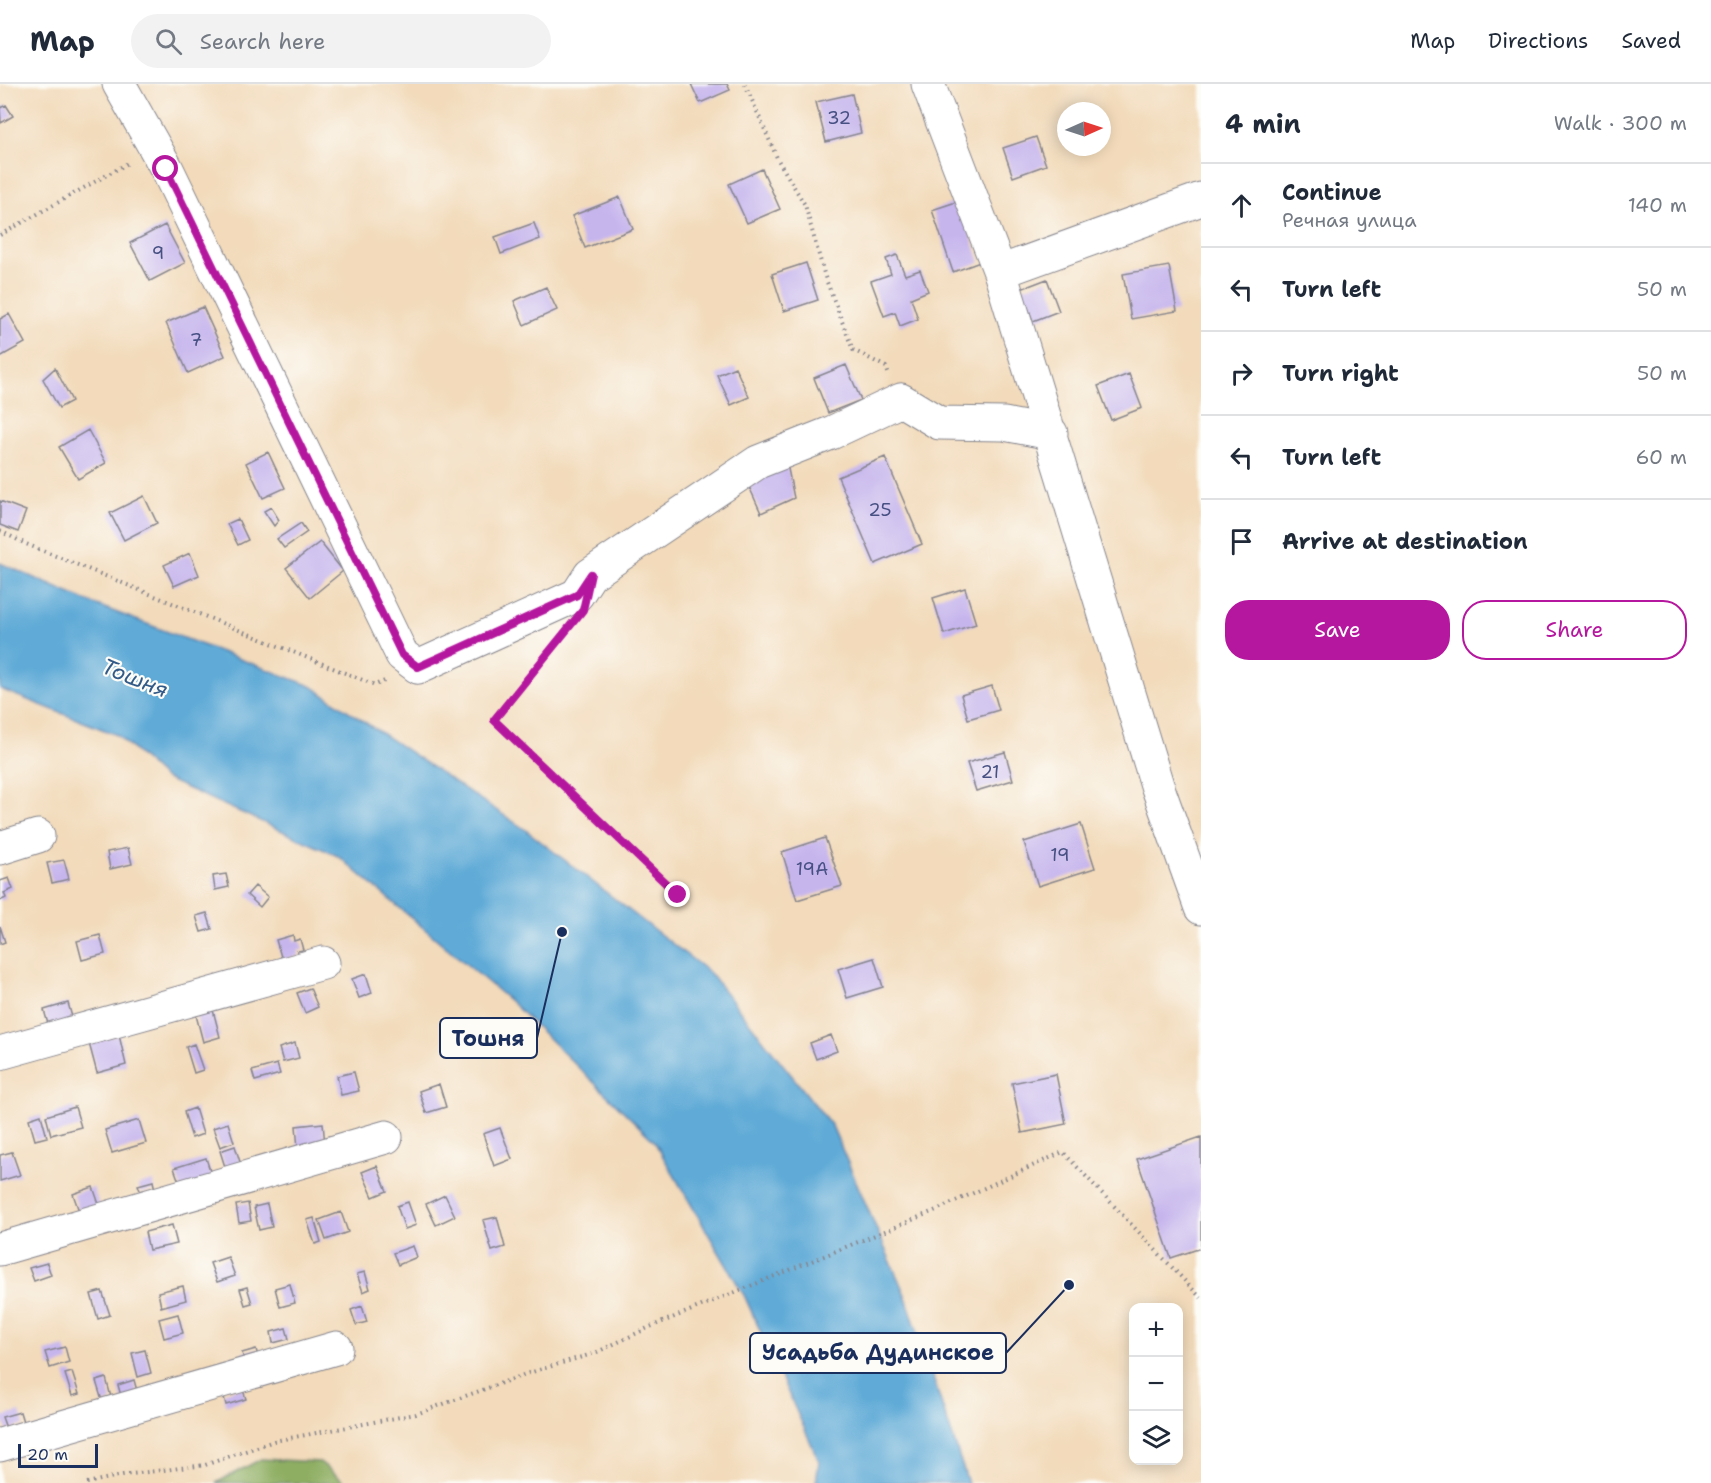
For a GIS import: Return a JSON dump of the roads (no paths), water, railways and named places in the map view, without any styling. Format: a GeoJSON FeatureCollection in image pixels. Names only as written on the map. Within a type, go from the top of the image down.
{"type":"FeatureCollection","features":[{"type":"Feature","properties":{"kind":"street"},"geometry":{"type":"LineString","coordinates":[[119,84],[154,148],[402,655],[418,667],[577,595],[591,574],[758,462],[831,433],[901,400],[939,423],[1004,424],[1051,433]]}},
{"type":"Feature","properties":{"kind":"street"},"geometry":{"type":"LineString","coordinates":[[928,84],[1000,272],[1157,784],[1201,908]]}},
{"type":"Feature","properties":{"kind":"street"},"geometry":{"type":"LineString","coordinates":[[1000,272],[1201,199]]}},
{"type":"Feature","properties":{"kind":"street"},"geometry":{"type":"LineString","coordinates":[[0,848],[38,836]]}},
{"type":"Feature","properties":{"kind":"street"},"geometry":{"type":"LineString","coordinates":[[0,1053],[323,963]]}},
{"type":"Feature","properties":{"kind":"street"},"geometry":{"type":"LineString","coordinates":[[0,1249],[386,1137]]}},
{"type":"Feature","properties":{"kind":"street"},"geometry":{"type":"LineString","coordinates":[[0,1445],[336,1348]]}},
{"type":"Feature","properties":{"kind":"water"},"geometry":{"type":"Polygon","coordinates":[[[0,563],[94,604],[311,686],[526,830],[710,973],[832,1126],[906,1297],[968,1483],[816,1483],[819,1461],[744,1295],[654,1141],[510,1001],[338,856],[164,778],[117,735],[0,689],[0,563]]]}},
{"type":"Feature","properties":{"kind":"place","name":"Тошня"},"geometry":{"type":"Point","coordinates":[562,932]}},
{"type":"Feature","properties":{"kind":"place","name":"Усадьба Дудинское"},"geometry":{"type":"Point","coordinates":[1069,1285]}}]}
